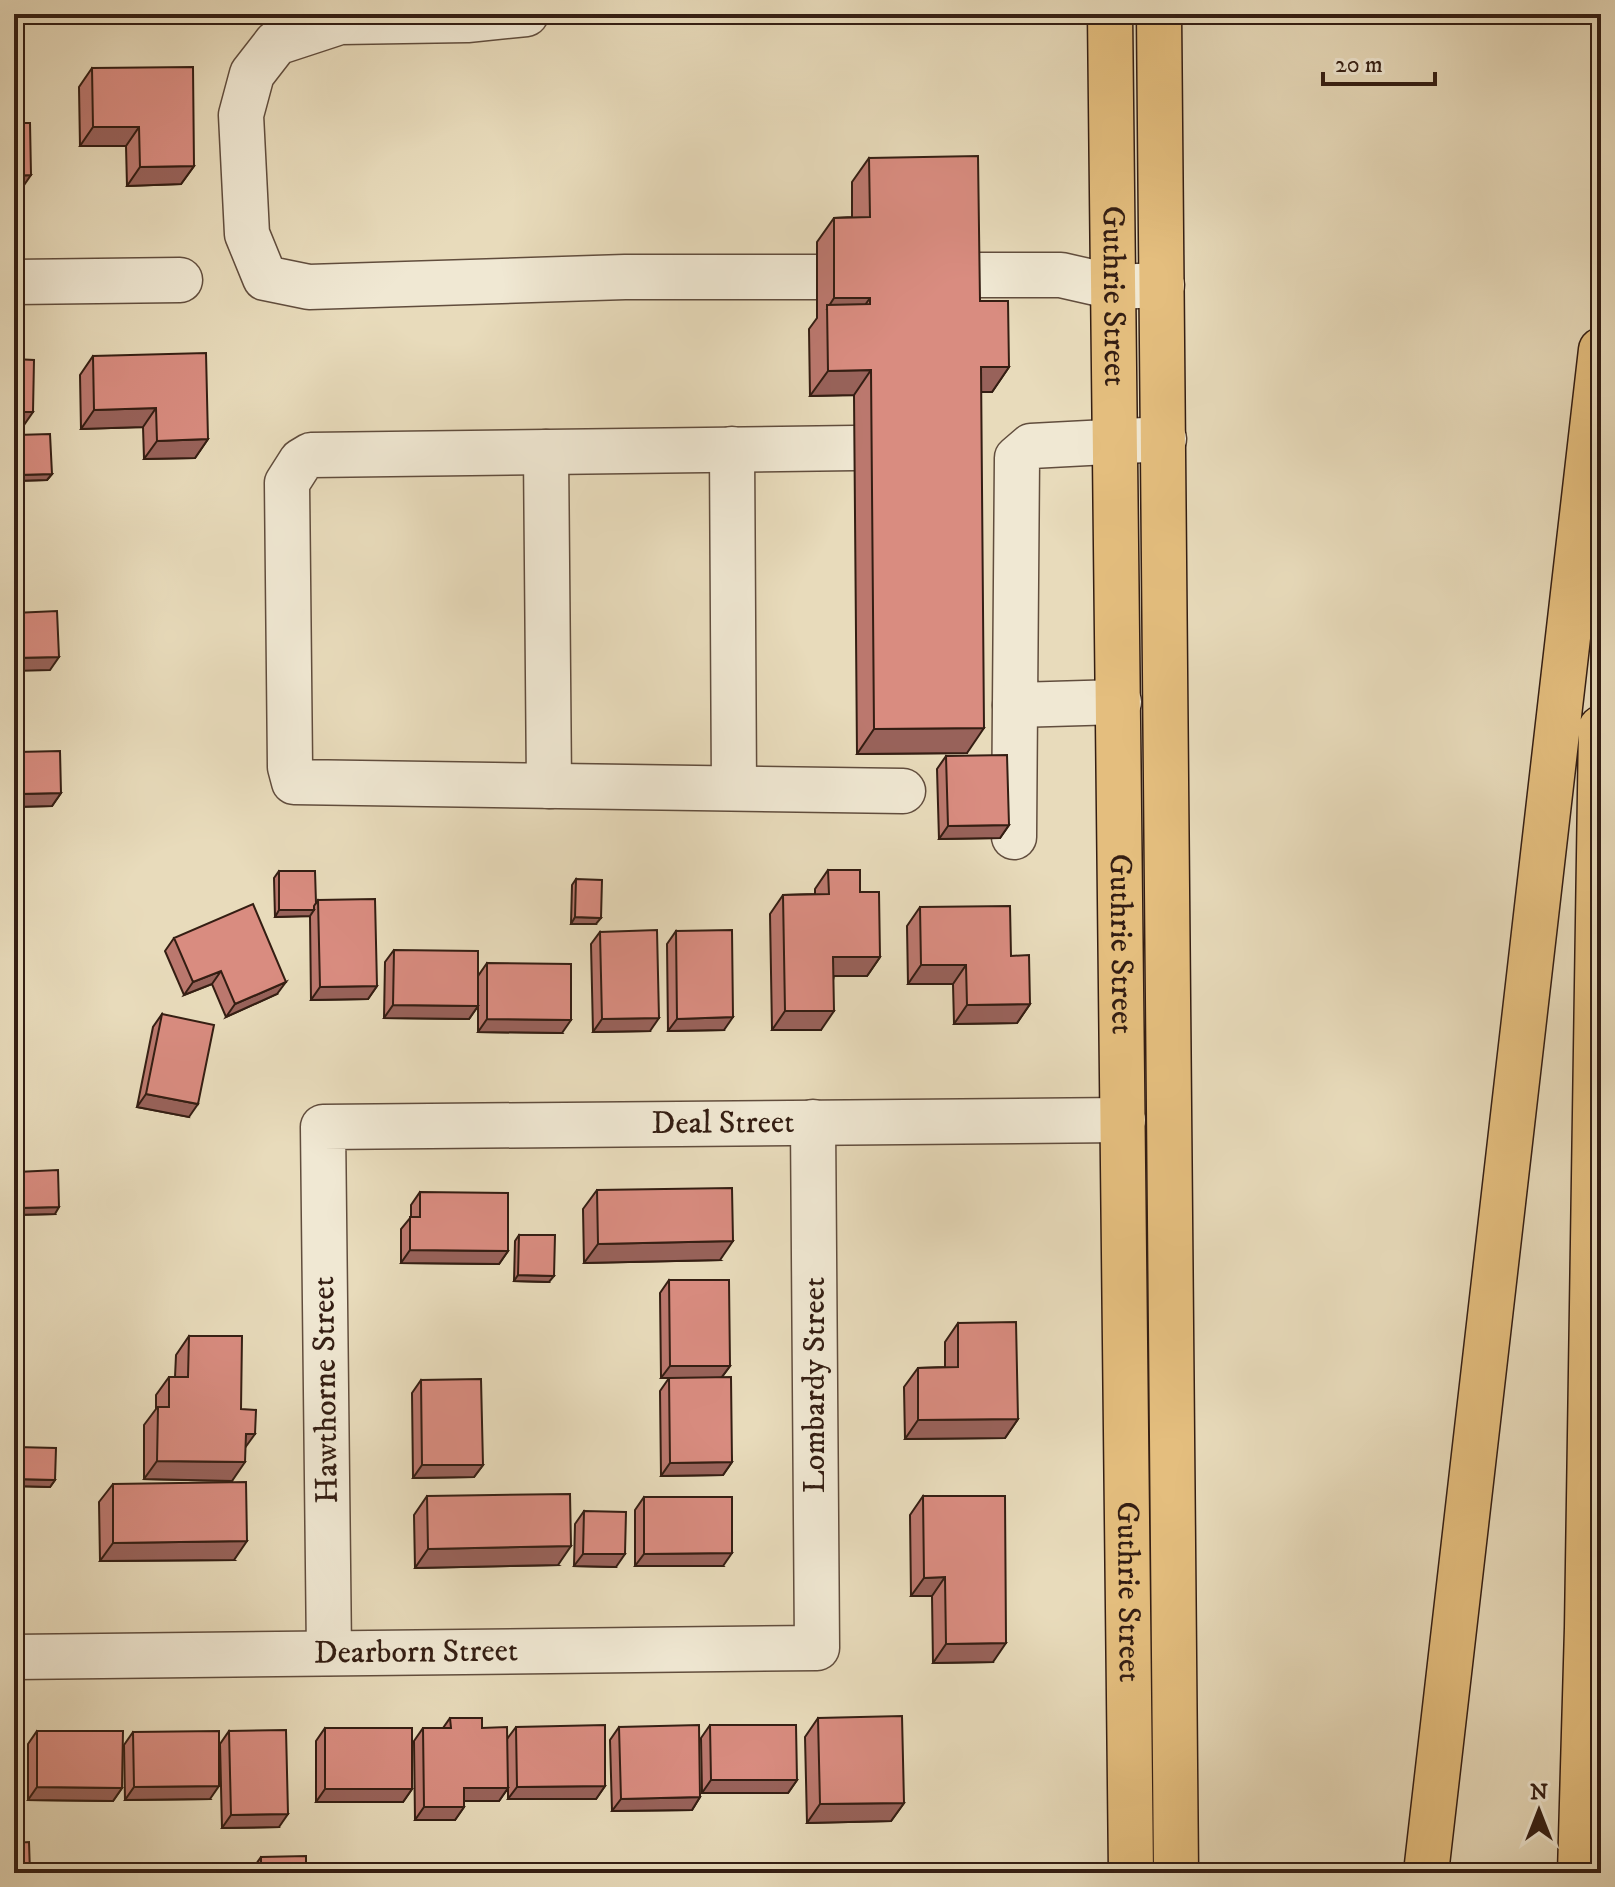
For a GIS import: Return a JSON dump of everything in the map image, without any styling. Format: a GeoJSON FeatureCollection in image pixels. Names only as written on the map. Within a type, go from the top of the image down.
{"type":"FeatureCollection","features":[{"type":"Feature","properties":{"kind":"main road","name":"Guthrie Street"},"geometry":{"type":"LineString","coordinates":[[1110,14],[1131,1873]]}},
{"type":"Feature","properties":{"kind":"main road","name":"Guthrie Street"},"geometry":{"type":"LineString","coordinates":[[1159,14],[1176,1873]]}},
{"type":"Feature","properties":{"kind":"main road"},"geometry":{"type":"LineString","coordinates":[[1426,1873],[1601,350]]}},
{"type":"Feature","properties":{"kind":"main road"},"geometry":{"type":"LineString","coordinates":[[1580,1873],[1587,1628],[1601,728]]}},
{"type":"Feature","properties":{"kind":"street"},"geometry":{"type":"LineString","coordinates":[[526,14],[467,20],[340,22],[276,43],[252,74],[241,115],[247,234],[265,278],[309,287],[625,277],[817,277]]}},
{"type":"Feature","properties":{"kind":"street"},"geometry":{"type":"LineString","coordinates":[[962,275],[1061,275],[1114,287],[1162,285]]}},
{"type":"Feature","properties":{"kind":"street"},"geometry":{"type":"LineString","coordinates":[[14,282],[180,280]]}},
{"type":"Feature","properties":{"kind":"street"},"geometry":{"type":"LineString","coordinates":[[978,448],[1164,439]]}},
{"type":"Feature","properties":{"kind":"street"},"geometry":{"type":"LineString","coordinates":[[1014,837],[1017,458],[1031,446]]}},
{"type":"Feature","properties":{"kind":"street"},"geometry":{"type":"LineString","coordinates":[[855,448],[311,455],[301,461],[287,483],[290,767],[294,782],[903,791]]}},
{"type":"Feature","properties":{"kind":"street"},"geometry":{"type":"LineString","coordinates":[[732,449],[734,788]]}},
{"type":"Feature","properties":{"kind":"street"},"geometry":{"type":"LineString","coordinates":[[546,452],[549,786]]}},
{"type":"Feature","properties":{"kind":"street"},"geometry":{"type":"LineString","coordinates":[[1015,705],[1119,702]]}},
{"type":"Feature","properties":{"kind":"street","name":"Deal Street"},"geometry":{"type":"LineString","coordinates":[[323,1127],[1123,1120]]}},
{"type":"Feature","properties":{"kind":"street","name":"Lombardy Street"},"geometry":{"type":"LineString","coordinates":[[813,1122],[817,1648]]}},
{"type":"Feature","properties":{"kind":"street","name":"Hawthorne Street"},"geometry":{"type":"LineString","coordinates":[[323,1127],[329,1653]]}},
{"type":"Feature","properties":{"kind":"street","name":"Dearborn Street"},"geometry":{"type":"LineString","coordinates":[[14,1657],[817,1648]]}},
{"type":"Feature","properties":{"kind":"building"},"geometry":{"type":"Polygon","coordinates":[[[193,67],[194,166],[140,167],[139,127],[93,127],[92,68],[193,67]]]}},
{"type":"Feature","properties":{"kind":"building"},"geometry":{"type":"Polygon","coordinates":[[[14,123],[30,123],[31,175],[14,176],[14,123]]]}},
{"type":"Feature","properties":{"kind":"building"},"geometry":{"type":"Polygon","coordinates":[[[978,156],[980,301],[1008,301],[1009,367],[981,367],[984,728],[874,729],[871,370],[828,371],[827,305],[870,304],[870,298],[834,298],[834,218],[870,217],[869,158],[978,156]]]}},
{"type":"Feature","properties":{"kind":"building"},"geometry":{"type":"Polygon","coordinates":[[[206,353],[208,439],[157,441],[156,408],[94,410],[93,356],[206,353]]]}},
{"type":"Feature","properties":{"kind":"building"},"geometry":{"type":"Polygon","coordinates":[[[14,359],[34,360],[33,412],[14,412],[14,359]]]}},
{"type":"Feature","properties":{"kind":"building"},"geometry":{"type":"Polygon","coordinates":[[[50,434],[52,474],[18,475],[17,435],[50,434]]]}},
{"type":"Feature","properties":{"kind":"building"},"geometry":{"type":"Polygon","coordinates":[[[57,611],[59,657],[14,658],[14,613],[57,611]]]}},
{"type":"Feature","properties":{"kind":"building"},"geometry":{"type":"Polygon","coordinates":[[[60,751],[61,793],[19,794],[18,752],[60,751]]]}},
{"type":"Feature","properties":{"kind":"building"},"geometry":{"type":"Polygon","coordinates":[[[1007,755],[1009,825],[948,826],[946,756],[1007,755]]]}},
{"type":"Feature","properties":{"kind":"building"},"geometry":{"type":"Polygon","coordinates":[[[828,870],[860,870],[860,892],[879,892],[880,957],[833,957],[834,1011],[785,1011],[783,895],[829,894],[828,870]]]}},
{"type":"Feature","properties":{"kind":"building"},"geometry":{"type":"Polygon","coordinates":[[[279,871],[315,871],[314,910],[279,910],[279,871]]]}},
{"type":"Feature","properties":{"kind":"building"},"geometry":{"type":"Polygon","coordinates":[[[576,879],[602,880],[601,918],[575,917],[576,879]]]}},
{"type":"Feature","properties":{"kind":"building"},"geometry":{"type":"Polygon","coordinates":[[[375,899],[377,986],[320,987],[318,900],[375,899]]]}},
{"type":"Feature","properties":{"kind":"building"},"geometry":{"type":"Polygon","coordinates":[[[253,904],[286,982],[235,1004],[221,971],[193,982],[174,938],[253,904]]]}},
{"type":"Feature","properties":{"kind":"building"},"geometry":{"type":"Polygon","coordinates":[[[1010,906],[1011,956],[1029,955],[1030,1004],[967,1005],[966,965],[921,965],[920,907],[1010,906]]]}},
{"type":"Feature","properties":{"kind":"building"},"geometry":{"type":"Polygon","coordinates":[[[657,930],[659,1018],[602,1019],[600,932],[657,930]]]}},
{"type":"Feature","properties":{"kind":"building"},"geometry":{"type":"Polygon","coordinates":[[[732,930],[733,1017],[677,1019],[676,931],[732,930]]]}},
{"type":"Feature","properties":{"kind":"building"},"geometry":{"type":"Polygon","coordinates":[[[394,950],[478,951],[478,1006],[393,1005],[394,950]]]}},
{"type":"Feature","properties":{"kind":"building"},"geometry":{"type":"Polygon","coordinates":[[[487,963],[571,964],[571,1020],[487,1019],[487,963]]]}},
{"type":"Feature","properties":{"kind":"building"},"geometry":{"type":"Polygon","coordinates":[[[162,1014],[214,1025],[198,1104],[146,1094],[162,1014]]]}},
{"type":"Feature","properties":{"kind":"building"},"geometry":{"type":"Polygon","coordinates":[[[58,1170],[59,1207],[19,1208],[17,1172],[58,1170]]]}},
{"type":"Feature","properties":{"kind":"building"},"geometry":{"type":"Polygon","coordinates":[[[732,1188],[733,1241],[598,1244],[597,1190],[732,1188]]]}},
{"type":"Feature","properties":{"kind":"building"},"geometry":{"type":"Polygon","coordinates":[[[420,1192],[508,1193],[508,1251],[410,1250],[410,1217],[420,1217],[420,1192]]]}},
{"type":"Feature","properties":{"kind":"building"},"geometry":{"type":"Polygon","coordinates":[[[519,1235],[555,1235],[554,1276],[518,1275],[519,1235]]]}},
{"type":"Feature","properties":{"kind":"building"},"geometry":{"type":"Polygon","coordinates":[[[669,1280],[729,1280],[730,1366],[670,1366],[669,1280]]]}},
{"type":"Feature","properties":{"kind":"building"},"geometry":{"type":"Polygon","coordinates":[[[1016,1322],[1018,1419],[918,1420],[918,1368],[958,1367],[958,1323],[1016,1322]]]}},
{"type":"Feature","properties":{"kind":"building"},"geometry":{"type":"Polygon","coordinates":[[[189,1336],[242,1336],[241,1409],[256,1410],[255,1434],[246,1434],[245,1462],[157,1461],[158,1407],[169,1407],[169,1377],[188,1377],[189,1336]]]}},
{"type":"Feature","properties":{"kind":"building"},"geometry":{"type":"Polygon","coordinates":[[[731,1377],[732,1462],[670,1463],[669,1378],[731,1377]]]}},
{"type":"Feature","properties":{"kind":"building"},"geometry":{"type":"Polygon","coordinates":[[[481,1379],[483,1465],[422,1465],[421,1380],[481,1379]]]}},
{"type":"Feature","properties":{"kind":"building"},"geometry":{"type":"Polygon","coordinates":[[[16,1447],[56,1448],[55,1480],[16,1479],[16,1447]]]}},
{"type":"Feature","properties":{"kind":"building"},"geometry":{"type":"Polygon","coordinates":[[[246,1482],[247,1541],[113,1543],[113,1484],[246,1482]]]}},
{"type":"Feature","properties":{"kind":"building"},"geometry":{"type":"Polygon","coordinates":[[[570,1494],[571,1546],[428,1549],[427,1496],[570,1494]]]}},
{"type":"Feature","properties":{"kind":"building"},"geometry":{"type":"Polygon","coordinates":[[[923,1496],[1005,1496],[1006,1643],[946,1644],[945,1577],[924,1578],[923,1496]]]}},
{"type":"Feature","properties":{"kind":"building"},"geometry":{"type":"Polygon","coordinates":[[[644,1497],[732,1497],[732,1553],[644,1554],[644,1497]]]}},
{"type":"Feature","properties":{"kind":"building"},"geometry":{"type":"Polygon","coordinates":[[[584,1511],[626,1512],[625,1554],[583,1554],[584,1511]]]}},
{"type":"Feature","properties":{"kind":"building"},"geometry":{"type":"Polygon","coordinates":[[[902,1716],[904,1803],[820,1804],[818,1718],[902,1716]]]}},
{"type":"Feature","properties":{"kind":"building"},"geometry":{"type":"Polygon","coordinates":[[[450,1718],[482,1718],[482,1728],[507,1727],[508,1788],[464,1788],[464,1807],[424,1807],[423,1728],[451,1728],[450,1718]]]}},
{"type":"Feature","properties":{"kind":"building"},"geometry":{"type":"Polygon","coordinates":[[[605,1725],[605,1786],[517,1787],[516,1727],[605,1725]]]}},
{"type":"Feature","properties":{"kind":"building"},"geometry":{"type":"Polygon","coordinates":[[[699,1725],[700,1797],[621,1799],[619,1727],[699,1725]]]}},
{"type":"Feature","properties":{"kind":"building"},"geometry":{"type":"Polygon","coordinates":[[[710,1725],[796,1725],[797,1780],[711,1780],[710,1725]]]}},
{"type":"Feature","properties":{"kind":"building"},"geometry":{"type":"Polygon","coordinates":[[[325,1728],[412,1728],[412,1789],[325,1789],[325,1728]]]}},
{"type":"Feature","properties":{"kind":"building"},"geometry":{"type":"Polygon","coordinates":[[[286,1730],[288,1814],[231,1815],[229,1731],[286,1730]]]}},
{"type":"Feature","properties":{"kind":"building"},"geometry":{"type":"Polygon","coordinates":[[[37,1731],[123,1731],[122,1788],[37,1787],[37,1731]]]}},
{"type":"Feature","properties":{"kind":"building"},"geometry":{"type":"Polygon","coordinates":[[[219,1731],[219,1786],[134,1787],[133,1732],[219,1731]]]}},
{"type":"Feature","properties":{"kind":"building"},"geometry":{"type":"Polygon","coordinates":[[[29,1842],[30,1873],[14,1873],[14,1843],[29,1842]]]}},
{"type":"Feature","properties":{"kind":"building"},"geometry":{"type":"Polygon","coordinates":[[[306,1856],[306,1873],[261,1873],[261,1857],[306,1856]]]}}]}
